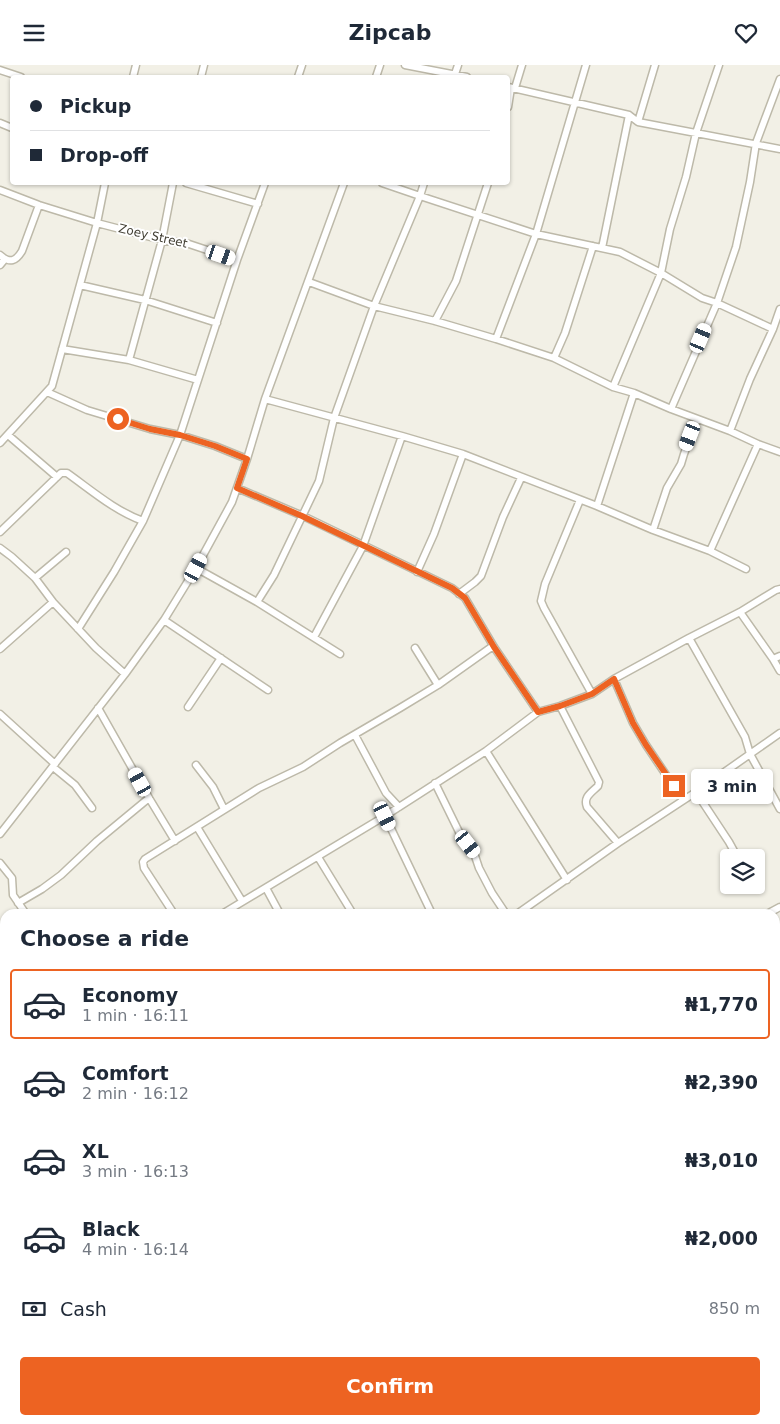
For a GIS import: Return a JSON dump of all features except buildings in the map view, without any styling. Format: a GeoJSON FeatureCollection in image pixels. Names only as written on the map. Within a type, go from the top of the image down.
{"type":"FeatureCollection","features":[{"type":"Feature","properties":{"kind":"street"},"geometry":{"type":"LineString","coordinates":[[405,65],[450,75]]}},
{"type":"Feature","properties":{"kind":"street"},"geometry":{"type":"LineString","coordinates":[[522,65],[511,87],[629,115],[638,122],[780,149]]}},
{"type":"Feature","properties":{"kind":"street"},"geometry":{"type":"LineString","coordinates":[[496,339],[536,234],[586,65]]}},
{"type":"Feature","properties":{"kind":"street"},"geometry":{"type":"LineString","coordinates":[[638,122],[655,65]]}},
{"type":"Feature","properties":{"kind":"street"},"geometry":{"type":"LineString","coordinates":[[613,387],[661,273],[670,229],[686,177],[696,133],[719,65]]}},
{"type":"Feature","properties":{"kind":"street"},"geometry":{"type":"LineString","coordinates":[[0,70],[15,75]]}},
{"type":"Feature","properties":{"kind":"street"},"geometry":{"type":"LineString","coordinates":[[671,409],[716,303],[736,247],[756,143],[780,79]]}},
{"type":"Feature","properties":{"kind":"street"},"geometry":{"type":"LineString","coordinates":[[602,248],[629,115]]}},
{"type":"Feature","properties":{"kind":"street"},"geometry":{"type":"LineString","coordinates":[[0,443],[52,386],[97,223],[105,185]]}},
{"type":"Feature","properties":{"kind":"street"},"geometry":{"type":"LineString","coordinates":[[129,360],[162,240],[173,185]]}},
{"type":"Feature","properties":{"kind":"street"},"geometry":{"type":"LineString","coordinates":[[193,185],[258,204]]}},
{"type":"Feature","properties":{"kind":"street"},"geometry":{"type":"LineString","coordinates":[[78,629],[143,521],[180,435],[237,261],[264,185]]}},
{"type":"Feature","properties":{"kind":"street"},"geometry":{"type":"LineString","coordinates":[[0,834],[125,674],[164,620],[196,568],[232,502],[265,399],[343,185]]}},
{"type":"Feature","properties":{"kind":"street"},"geometry":{"type":"LineString","coordinates":[[388,185],[536,234],[620,252],[661,273],[702,298],[773,329]]}},
{"type":"Feature","properties":{"kind":"street"},"geometry":{"type":"LineString","coordinates":[[257,602],[274,575],[319,481],[334,418],[374,306],[423,185]]}},
{"type":"Feature","properties":{"kind":"street"},"geometry":{"type":"LineString","coordinates":[[435,321],[456,281],[487,185]]}},
{"type":"Feature","properties":{"kind":"street","name":"Zoey Street"},"geometry":{"type":"LineString","coordinates":[[0,189],[39,205],[97,223],[162,240],[189,244],[237,261]]}},
{"type":"Feature","properties":{"kind":"street"},"geometry":{"type":"LineString","coordinates":[[0,265],[2,257],[12,261],[18,258],[39,205]]}},
{"type":"Feature","properties":{"kind":"street"},"geometry":{"type":"LineString","coordinates":[[554,358],[565,333],[593,245]]}},
{"type":"Feature","properties":{"kind":"street"},"geometry":{"type":"LineString","coordinates":[[309,282],[374,306],[435,321],[554,358],[613,387],[634,393],[780,452]]}},
{"type":"Feature","properties":{"kind":"street"},"geometry":{"type":"LineString","coordinates":[[80,285],[145,300],[217,323]]}},
{"type":"Feature","properties":{"kind":"street"},"geometry":{"type":"LineString","coordinates":[[730,431],[780,309]]}},
{"type":"Feature","properties":{"kind":"street"},"geometry":{"type":"LineString","coordinates":[[62,349],[129,360],[198,380]]}},
{"type":"Feature","properties":{"kind":"street"},"geometry":{"type":"LineString","coordinates":[[47,393],[87,410],[150,429],[180,435],[247,459]]}},
{"type":"Feature","properties":{"kind":"street"},"geometry":{"type":"LineString","coordinates":[[597,506],[634,393]]}},
{"type":"Feature","properties":{"kind":"street"},"geometry":{"type":"LineString","coordinates":[[265,399],[463,454],[710,551],[746,569]]}},
{"type":"Feature","properties":{"kind":"street"},"geometry":{"type":"LineString","coordinates":[[653,530],[667,488],[681,464],[697,419]]}},
{"type":"Feature","properties":{"kind":"street"},"geometry":{"type":"LineString","coordinates":[[8,435],[57,477]]}},
{"type":"Feature","properties":{"kind":"street"},"geometry":{"type":"LineString","coordinates":[[314,637],[364,546],[402,436]]}},
{"type":"Feature","properties":{"kind":"street"},"geometry":{"type":"LineString","coordinates":[[710,551],[758,444]]}},
{"type":"Feature","properties":{"kind":"street"},"geometry":{"type":"LineString","coordinates":[[416,572],[434,534],[463,454]]}},
{"type":"Feature","properties":{"kind":"street"},"geometry":{"type":"LineString","coordinates":[[0,532],[61,473],[67,473],[116,507],[143,521]]}},
{"type":"Feature","properties":{"kind":"street"},"geometry":{"type":"LineString","coordinates":[[459,594],[481,576],[503,517],[521,478]]}},
{"type":"Feature","properties":{"kind":"street"},"geometry":{"type":"LineString","coordinates":[[237,488],[302,516],[452,588],[465,598],[493,646],[538,712]]}},
{"type":"Feature","properties":{"kind":"street"},"geometry":{"type":"LineString","coordinates":[[580,500],[545,584],[542,601],[592,694]]}},
{"type":"Feature","properties":{"kind":"street"},"geometry":{"type":"LineString","coordinates":[[0,548],[35,578],[53,603],[96,648],[125,674]]}},
{"type":"Feature","properties":{"kind":"street"},"geometry":{"type":"LineString","coordinates":[[35,578],[66,552]]}},
{"type":"Feature","properties":{"kind":"street"},"geometry":{"type":"LineString","coordinates":[[196,568],[257,602],[340,654]]}},
{"type":"Feature","properties":{"kind":"street"},"geometry":{"type":"LineString","coordinates":[[230,909],[385,816],[486,751],[538,712],[592,694],[614,679],[780,589]]}},
{"type":"Feature","properties":{"kind":"street"},"geometry":{"type":"LineString","coordinates":[[0,648],[53,603]]}},
{"type":"Feature","properties":{"kind":"street"},"geometry":{"type":"LineString","coordinates":[[740,612],[780,671]]}},
{"type":"Feature","properties":{"kind":"street"},"geometry":{"type":"LineString","coordinates":[[164,620],[268,690]]}},
{"type":"Feature","properties":{"kind":"street"},"geometry":{"type":"LineString","coordinates":[[689,638],[745,737],[750,755],[780,809]]}},
{"type":"Feature","properties":{"kind":"street"},"geometry":{"type":"LineString","coordinates":[[171,909],[144,868],[143,862],[145,859],[259,788],[303,767],[438,685],[493,646]]}},
{"type":"Feature","properties":{"kind":"street"},"geometry":{"type":"LineString","coordinates":[[415,648],[438,685]]}},
{"type":"Feature","properties":{"kind":"street"},"geometry":{"type":"LineString","coordinates":[[773,659],[780,655]]}},
{"type":"Feature","properties":{"kind":"street"},"geometry":{"type":"LineString","coordinates":[[188,707],[222,658]]}},
{"type":"Feature","properties":{"kind":"street"},"geometry":{"type":"LineString","coordinates":[[614,679],[633,723],[683,800]]}},
{"type":"Feature","properties":{"kind":"street"},"geometry":{"type":"LineString","coordinates":[[560,706],[599,782],[598,786],[586,797],[587,807],[618,843]]}},
{"type":"Feature","properties":{"kind":"street"},"geometry":{"type":"LineString","coordinates":[[98,708],[175,841]]}},
{"type":"Feature","properties":{"kind":"street"},"geometry":{"type":"LineString","coordinates":[[1,716],[75,785],[92,808]]}},
{"type":"Feature","properties":{"kind":"street"},"geometry":{"type":"LineString","coordinates":[[525,909],[618,843],[696,792],[780,733]]}},
{"type":"Feature","properties":{"kind":"street"},"geometry":{"type":"LineString","coordinates":[[355,735],[386,793],[399,807]]}},
{"type":"Feature","properties":{"kind":"street"},"geometry":{"type":"LineString","coordinates":[[486,751],[568,880]]}},
{"type":"Feature","properties":{"kind":"street"},"geometry":{"type":"LineString","coordinates":[[196,765],[213,787],[224,809]]}},
{"type":"Feature","properties":{"kind":"street"},"geometry":{"type":"LineString","coordinates":[[435,783],[461,836],[474,853],[479,868],[503,909]]}},
{"type":"Feature","properties":{"kind":"street"},"geometry":{"type":"LineString","coordinates":[[696,792],[733,849]]}},
{"type":"Feature","properties":{"kind":"street"},"geometry":{"type":"LineString","coordinates":[[18,903],[62,875],[96,841],[149,798]]}},
{"type":"Feature","properties":{"kind":"street"},"geometry":{"type":"LineString","coordinates":[[385,816],[430,909]]}},
{"type":"Feature","properties":{"kind":"street"},"geometry":{"type":"LineString","coordinates":[[197,827],[242,901]]}},
{"type":"Feature","properties":{"kind":"street"},"geometry":{"type":"LineString","coordinates":[[318,857],[350,909]]}},
{"type":"Feature","properties":{"kind":"street"},"geometry":{"type":"LineString","coordinates":[[0,864],[12,878],[13,895],[22,909]]}},
{"type":"Feature","properties":{"kind":"street"},"geometry":{"type":"LineString","coordinates":[[266,888],[277,909]]}},
{"type":"Feature","properties":{"kind":"route"},"geometry":{"type":"LineString","coordinates":[[118,419],[150,429],[180,435],[247,459],[237,488],[302,516],[452,588],[465,598],[494,647],[538,712],[592,694],[614,679],[633,723],[674,786]]}}]}
